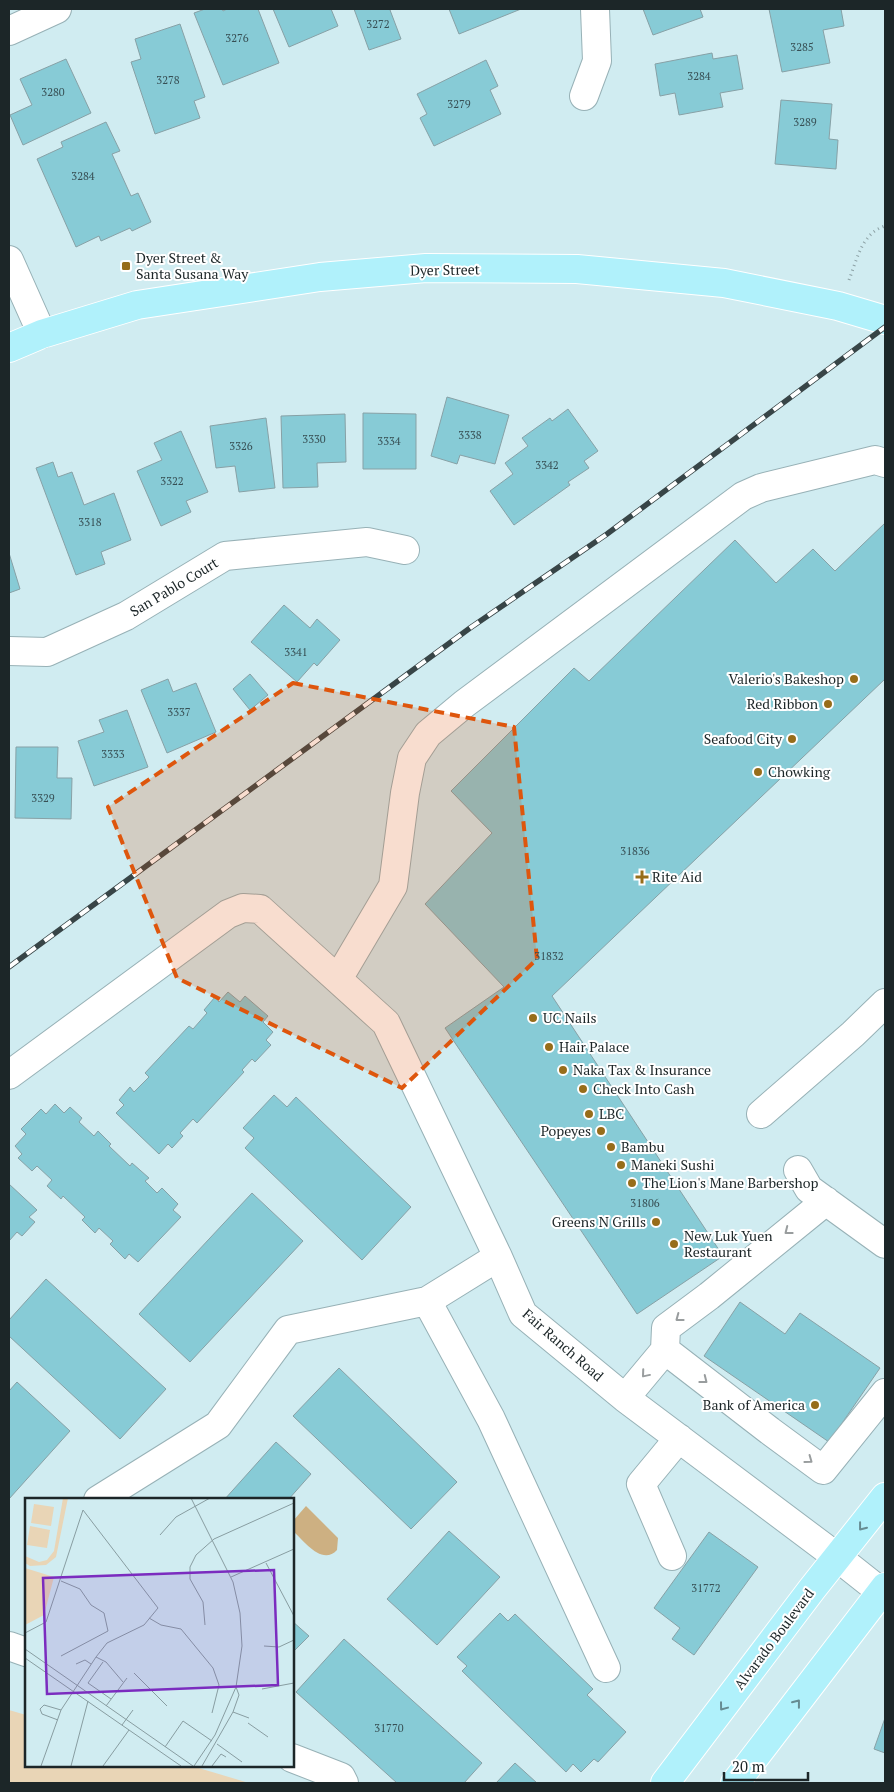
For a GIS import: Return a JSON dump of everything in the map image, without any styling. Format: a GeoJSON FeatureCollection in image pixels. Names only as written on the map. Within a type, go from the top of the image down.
{"type":"FeatureCollection","features":[{"type":"Feature","properties":{"kind":"main road","name":"Dyer Street"},"geometry":{"type":"LineString","coordinates":[[9,348],[42,334],[137,306],[320,276],[426,268],[577,269],[724,282],[838,306],[885,320]]}},
{"type":"Feature","properties":{"kind":"main road","name":"Alvarado Boulevard"},"geometry":{"type":"LineString","coordinates":[[665,1783],[885,1496]]}},
{"type":"Feature","properties":{"kind":"main road"},"geometry":{"type":"LineString","coordinates":[[736,1783],[884,1592]]}},
{"type":"Feature","properties":{"kind":"street"},"geometry":{"type":"LineString","coordinates":[[9,32],[57,9]]}},
{"type":"Feature","properties":{"kind":"street"},"geometry":{"type":"LineString","coordinates":[[584,96],[597,61],[595,9]]}},
{"type":"Feature","properties":{"kind":"street"},"geometry":{"type":"LineString","coordinates":[[9,260],[42,334]]}},
{"type":"Feature","properties":{"kind":"street"},"geometry":{"type":"LineString","coordinates":[[338,979],[393,886],[405,793],[412,758],[428,734],[472,698],[743,496],[761,488],[875,460],[885,463]]}},
{"type":"Feature","properties":{"kind":"street","name":"San Pablo Court"},"geometry":{"type":"LineString","coordinates":[[9,651],[47,652],[126,616],[225,556],[367,542],[405,550]]}},
{"type":"Feature","properties":{"kind":"street","name":"Fair Ranch Road"},"geometry":{"type":"LineString","coordinates":[[9,1075],[228,914],[244,908],[260,909],[386,1022],[498,1256],[523,1314],[626,1398],[884,1592]]}},
{"type":"Feature","properties":{"kind":"street"},"geometry":{"type":"LineString","coordinates":[[762,1114],[853,1034],[885,1003]]}},
{"type":"Feature","properties":{"kind":"street"},"geometry":{"type":"LineString","coordinates":[[798,1170],[809,1189],[885,1244]]}},
{"type":"Feature","properties":{"kind":"street"},"geometry":{"type":"LineString","coordinates":[[626,1398],[666,1350],[666,1328],[709,1296],[826,1201]]}},
{"type":"Feature","properties":{"kind":"street"},"geometry":{"type":"LineString","coordinates":[[101,1498],[218,1425],[288,1330],[427,1302],[498,1256]]}},
{"type":"Feature","properties":{"kind":"street"},"geometry":{"type":"LineString","coordinates":[[427,1302],[491,1419],[606,1668]]}},
{"type":"Feature","properties":{"kind":"street"},"geometry":{"type":"LineString","coordinates":[[666,1350],[770,1432],[824,1470],[885,1393]]}},
{"type":"Feature","properties":{"kind":"street"},"geometry":{"type":"LineString","coordinates":[[672,1556],[641,1484],[679,1438]]}},
{"type":"Feature","properties":{"kind":"street"},"geometry":{"type":"LineString","coordinates":[[9,1646],[25,1652]]}},
{"type":"Feature","properties":{"kind":"street"},"geometry":{"type":"LineString","coordinates":[[294,1759],[342,1778],[344,1783]]}},
{"type":"Feature","properties":{"kind":"path"},"geometry":{"type":"LineString","coordinates":[[838,306],[864,242],[872,232],[885,226]]}},
{"type":"Feature","properties":{"kind":"highlighted area"},"geometry":{"type":"Polygon","coordinates":[[[293,683],[514,727],[537,959],[402,1088],[177,978],[108,807],[293,683]]]}},
{"type":"Feature","properties":{"kind":"shaded area"},"geometry":{"type":"Polygon","coordinates":[[[306,1506],[338,1538],[337,1550],[331,1554],[319,1554],[294,1532],[294,1520],[306,1506]]]}},
{"type":"Feature","properties":{"kind":"shaded area"},"geometry":{"type":"Polygon","coordinates":[[[9,1710],[25,1715],[25,1767],[195,1767],[249,1783],[9,1783],[9,1710]]]}},
{"type":"Feature","properties":{"kind":"building"},"geometry":{"type":"Polygon","coordinates":[[[205,9],[222,9],[223,11],[227,9],[258,9],[279,63],[223,85],[194,13],[205,9]]]}},
{"type":"Feature","properties":{"kind":"building"},"geometry":{"type":"Polygon","coordinates":[[[273,9],[331,9],[338,26],[289,47],[273,9]]]}},
{"type":"Feature","properties":{"kind":"building"},"geometry":{"type":"Polygon","coordinates":[[[354,9],[392,9],[390,10],[401,39],[369,50],[354,9]]]}},
{"type":"Feature","properties":{"kind":"building"},"geometry":{"type":"Polygon","coordinates":[[[449,9],[521,9],[459,34],[449,9]]]}},
{"type":"Feature","properties":{"kind":"building"},"geometry":{"type":"Polygon","coordinates":[[[643,9],[700,9],[703,17],[653,35],[643,9]]]}},
{"type":"Feature","properties":{"kind":"building"},"geometry":{"type":"Polygon","coordinates":[[[769,9],[841,9],[844,26],[823,30],[830,63],[782,72],[769,9]]]}},
{"type":"Feature","properties":{"kind":"building"},"geometry":{"type":"Polygon","coordinates":[[[180,24],[205,97],[194,101],[200,118],[155,134],[131,62],[141,59],[135,39],[180,24]]]}},
{"type":"Feature","properties":{"kind":"building"},"geometry":{"type":"Polygon","coordinates":[[[712,53],[713,59],[737,55],[743,89],[720,93],[723,107],[679,115],[675,93],[660,96],[655,64],[712,53]]]}},
{"type":"Feature","properties":{"kind":"building"},"geometry":{"type":"Polygon","coordinates":[[[66,59],[91,113],[23,145],[10,115],[32,105],[20,79],[66,59]]]}},
{"type":"Feature","properties":{"kind":"building"},"geometry":{"type":"Polygon","coordinates":[[[486,60],[498,86],[490,90],[501,114],[434,146],[420,118],[427,114],[417,94],[486,60]]]}},
{"type":"Feature","properties":{"kind":"building"},"geometry":{"type":"Polygon","coordinates":[[[781,100],[832,104],[829,139],[838,140],[836,169],[775,164],[781,100]]]}},
{"type":"Feature","properties":{"kind":"building"},"geometry":{"type":"Polygon","coordinates":[[[106,122],[120,151],[112,154],[131,196],[138,193],[151,222],[132,231],[130,228],[101,241],[99,236],[76,247],[37,159],[63,147],[61,142],[106,122]]]}},
{"type":"Feature","properties":{"kind":"building"},"geometry":{"type":"Polygon","coordinates":[[[447,397],[509,415],[495,464],[460,455],[457,464],[431,456],[447,397]]]}},
{"type":"Feature","properties":{"kind":"building"},"geometry":{"type":"Polygon","coordinates":[[[568,409],[598,451],[584,461],[589,468],[568,482],[570,485],[514,525],[490,491],[513,474],[505,463],[528,446],[522,438],[550,418],[552,421],[568,409]]]}},
{"type":"Feature","properties":{"kind":"building"},"geometry":{"type":"Polygon","coordinates":[[[363,413],[416,414],[416,469],[363,469],[363,413]]]}},
{"type":"Feature","properties":{"kind":"building"},"geometry":{"type":"Polygon","coordinates":[[[345,414],[346,462],[317,463],[318,487],[283,488],[281,416],[345,414]]]}},
{"type":"Feature","properties":{"kind":"building"},"geometry":{"type":"Polygon","coordinates":[[[266,418],[275,488],[239,492],[235,466],[216,468],[210,426],[266,418]]]}},
{"type":"Feature","properties":{"kind":"building"},"geometry":{"type":"Polygon","coordinates":[[[181,431],[208,492],[186,501],[191,512],[161,526],[137,471],[162,460],[154,443],[181,431]]]}},
{"type":"Feature","properties":{"kind":"building"},"geometry":{"type":"Polygon","coordinates":[[[53,462],[58,477],[72,472],[84,505],[114,493],[131,540],[101,552],[105,564],[76,575],[36,468],[53,462]]]}},
{"type":"Feature","properties":{"kind":"building"},"geometry":{"type":"Polygon","coordinates":[[[885,523],[885,679],[552,996],[723,1256],[637,1314],[445,1028],[504,987],[425,904],[492,833],[451,791],[574,668],[589,681],[735,540],[776,583],[813,549],[835,571],[885,523]]]}},
{"type":"Feature","properties":{"kind":"building"},"geometry":{"type":"Polygon","coordinates":[[[9,553],[20,589],[9,593],[9,553]]]}},
{"type":"Feature","properties":{"kind":"building"},"geometry":{"type":"Polygon","coordinates":[[[284,605],[310,628],[317,619],[340,640],[317,666],[314,663],[297,682],[251,642],[284,605]]]}},
{"type":"Feature","properties":{"kind":"building"},"geometry":{"type":"Polygon","coordinates":[[[250,674],[268,695],[250,710],[233,689],[250,674]]]}},
{"type":"Feature","properties":{"kind":"building"},"geometry":{"type":"Polygon","coordinates":[[[168,679],[173,692],[196,683],[216,732],[167,753],[141,690],[168,679]]]}},
{"type":"Feature","properties":{"kind":"building"},"geometry":{"type":"Polygon","coordinates":[[[127,710],[148,767],[94,786],[78,741],[104,732],[99,720],[127,710]]]}},
{"type":"Feature","properties":{"kind":"building"},"geometry":{"type":"Polygon","coordinates":[[[16,747],[58,747],[57,778],[72,778],[71,819],[15,818],[16,747]]]}},
{"type":"Feature","properties":{"kind":"building"},"geometry":{"type":"Polygon","coordinates":[[[228,992],[240,1002],[245,996],[268,1016],[263,1022],[273,1032],[266,1040],[271,1045],[255,1062],[252,1059],[242,1070],[244,1072],[197,1123],[193,1119],[180,1133],[183,1136],[172,1148],[168,1144],[159,1154],[116,1113],[124,1105],[119,1100],[130,1087],[134,1092],[149,1077],[145,1073],[189,1026],[193,1029],[207,1013],[204,1010],[215,997],[219,1002],[228,992]]]}},
{"type":"Feature","properties":{"kind":"building"},"geometry":{"type":"Polygon","coordinates":[[[274,1095],[287,1107],[296,1097],[411,1207],[362,1260],[245,1148],[254,1138],[243,1128],[274,1095]]]}},
{"type":"Feature","properties":{"kind":"building"},"geometry":{"type":"Polygon","coordinates":[[[55,1104],[64,1113],[70,1107],[82,1118],[79,1122],[94,1136],[98,1131],[111,1144],[109,1146],[130,1166],[132,1163],[149,1178],[145,1181],[157,1193],[162,1188],[178,1204],[173,1210],[181,1217],[138,1262],[129,1254],[125,1259],[110,1244],[113,1241],[99,1228],[95,1233],[82,1220],[85,1217],[63,1196],[61,1199],[47,1186],[52,1180],[37,1166],[32,1171],[18,1158],[22,1154],[15,1146],[26,1134],[21,1129],[41,1109],[46,1114],[55,1104]]]}},
{"type":"Feature","properties":{"kind":"building"},"geometry":{"type":"Polygon","coordinates":[[[9,1184],[37,1210],[29,1217],[35,1222],[22,1236],[17,1232],[9,1241],[9,1184]]]}},
{"type":"Feature","properties":{"kind":"building"},"geometry":{"type":"Polygon","coordinates":[[[252,1193],[303,1241],[190,1362],[139,1314],[252,1193]]]}},
{"type":"Feature","properties":{"kind":"building"},"geometry":{"type":"Polygon","coordinates":[[[46,1279],[166,1389],[120,1439],[9,1336],[9,1320],[46,1279]]]}},
{"type":"Feature","properties":{"kind":"building","name":"Bank of America"},"geometry":{"type":"Polygon","coordinates":[[[740,1302],[785,1334],[800,1313],[880,1368],[829,1442],[704,1356],[740,1302]]]}},
{"type":"Feature","properties":{"kind":"building"},"geometry":{"type":"Polygon","coordinates":[[[339,1368],[457,1482],[411,1529],[293,1416],[339,1368]]]}},
{"type":"Feature","properties":{"kind":"building"},"geometry":{"type":"Polygon","coordinates":[[[17,1382],[70,1431],[9,1499],[9,1391],[17,1382]]]}},
{"type":"Feature","properties":{"kind":"building"},"geometry":{"type":"Polygon","coordinates":[[[276,1442],[311,1474],[290,1498],[226,1498],[276,1442]]]}},
{"type":"Feature","properties":{"kind":"building"},"geometry":{"type":"Polygon","coordinates":[[[449,1531],[500,1577],[437,1645],[387,1599],[449,1531]]]}},
{"type":"Feature","properties":{"kind":"building"},"geometry":{"type":"Polygon","coordinates":[[[709,1532],[758,1567],[694,1655],[672,1639],[680,1628],[654,1608],[709,1532]]]}},
{"type":"Feature","properties":{"kind":"building"},"geometry":{"type":"Polygon","coordinates":[[[500,1613],[508,1621],[515,1614],[593,1689],[587,1695],[626,1732],[598,1762],[594,1759],[581,1772],[573,1764],[566,1772],[462,1671],[467,1666],[457,1657],[500,1613]]]}},
{"type":"Feature","properties":{"kind":"building"},"geometry":{"type":"Polygon","coordinates":[[[294,1623],[309,1636],[294,1651],[294,1623]]]}},
{"type":"Feature","properties":{"kind":"building"},"geometry":{"type":"Polygon","coordinates":[[[344,1639],[482,1763],[464,1783],[397,1783],[296,1692],[344,1639]]]}},
{"type":"Feature","properties":{"kind":"building"},"geometry":{"type":"Polygon","coordinates":[[[885,1718],[885,1753],[874,1749],[885,1718]]]}},
{"type":"Feature","properties":{"kind":"building"},"geometry":{"type":"Polygon","coordinates":[[[515,1763],[537,1783],[496,1783],[515,1763]]]}},
{"type":"Feature","properties":{"kind":"railway"},"geometry":{"type":"LineString","coordinates":[[9,967],[470,628],[607,534],[885,327]]}},
{"type":"Feature","properties":{"kind":"place","name":"Dyer Street & Santa Susana Way"},"geometry":{"type":"Point","coordinates":[126,266]}},
{"type":"Feature","properties":{"kind":"place","name":"Valerio's Bakeshop"},"geometry":{"type":"Point","coordinates":[854,679]}},
{"type":"Feature","properties":{"kind":"place","name":"Red Ribbon"},"geometry":{"type":"Point","coordinates":[828,704]}},
{"type":"Feature","properties":{"kind":"place","name":"Seafood City"},"geometry":{"type":"Point","coordinates":[792,739]}},
{"type":"Feature","properties":{"kind":"place","name":"Chowking"},"geometry":{"type":"Point","coordinates":[758,772]}},
{"type":"Feature","properties":{"kind":"place","name":"Rite Aid"},"geometry":{"type":"Point","coordinates":[642,877]}},
{"type":"Feature","properties":{"kind":"place","name":"UC Nails"},"geometry":{"type":"Point","coordinates":[533,1018]}},
{"type":"Feature","properties":{"kind":"place","name":"Hair Palace"},"geometry":{"type":"Point","coordinates":[549,1047]}},
{"type":"Feature","properties":{"kind":"place","name":"Naka Tax & Insurance"},"geometry":{"type":"Point","coordinates":[563,1070]}},
{"type":"Feature","properties":{"kind":"place","name":"Check Into Cash"},"geometry":{"type":"Point","coordinates":[583,1089]}},
{"type":"Feature","properties":{"kind":"place","name":"LBC"},"geometry":{"type":"Point","coordinates":[589,1114]}},
{"type":"Feature","properties":{"kind":"place","name":"Popeyes"},"geometry":{"type":"Point","coordinates":[601,1131]}},
{"type":"Feature","properties":{"kind":"place","name":"Bambu"},"geometry":{"type":"Point","coordinates":[611,1147]}},
{"type":"Feature","properties":{"kind":"place","name":"Maneki Sushi"},"geometry":{"type":"Point","coordinates":[621,1165]}},
{"type":"Feature","properties":{"kind":"place","name":"The Lion's Mane Barbershop"},"geometry":{"type":"Point","coordinates":[632,1183]}},
{"type":"Feature","properties":{"kind":"place","name":"Greens N Grills"},"geometry":{"type":"Point","coordinates":[656,1222]}},
{"type":"Feature","properties":{"kind":"place","name":"New Luk Yuen Restaurant"},"geometry":{"type":"Point","coordinates":[674,1244]}},
{"type":"Feature","properties":{"kind":"place","name":"Bank of America"},"geometry":{"type":"Point","coordinates":[815,1405]}}]}
